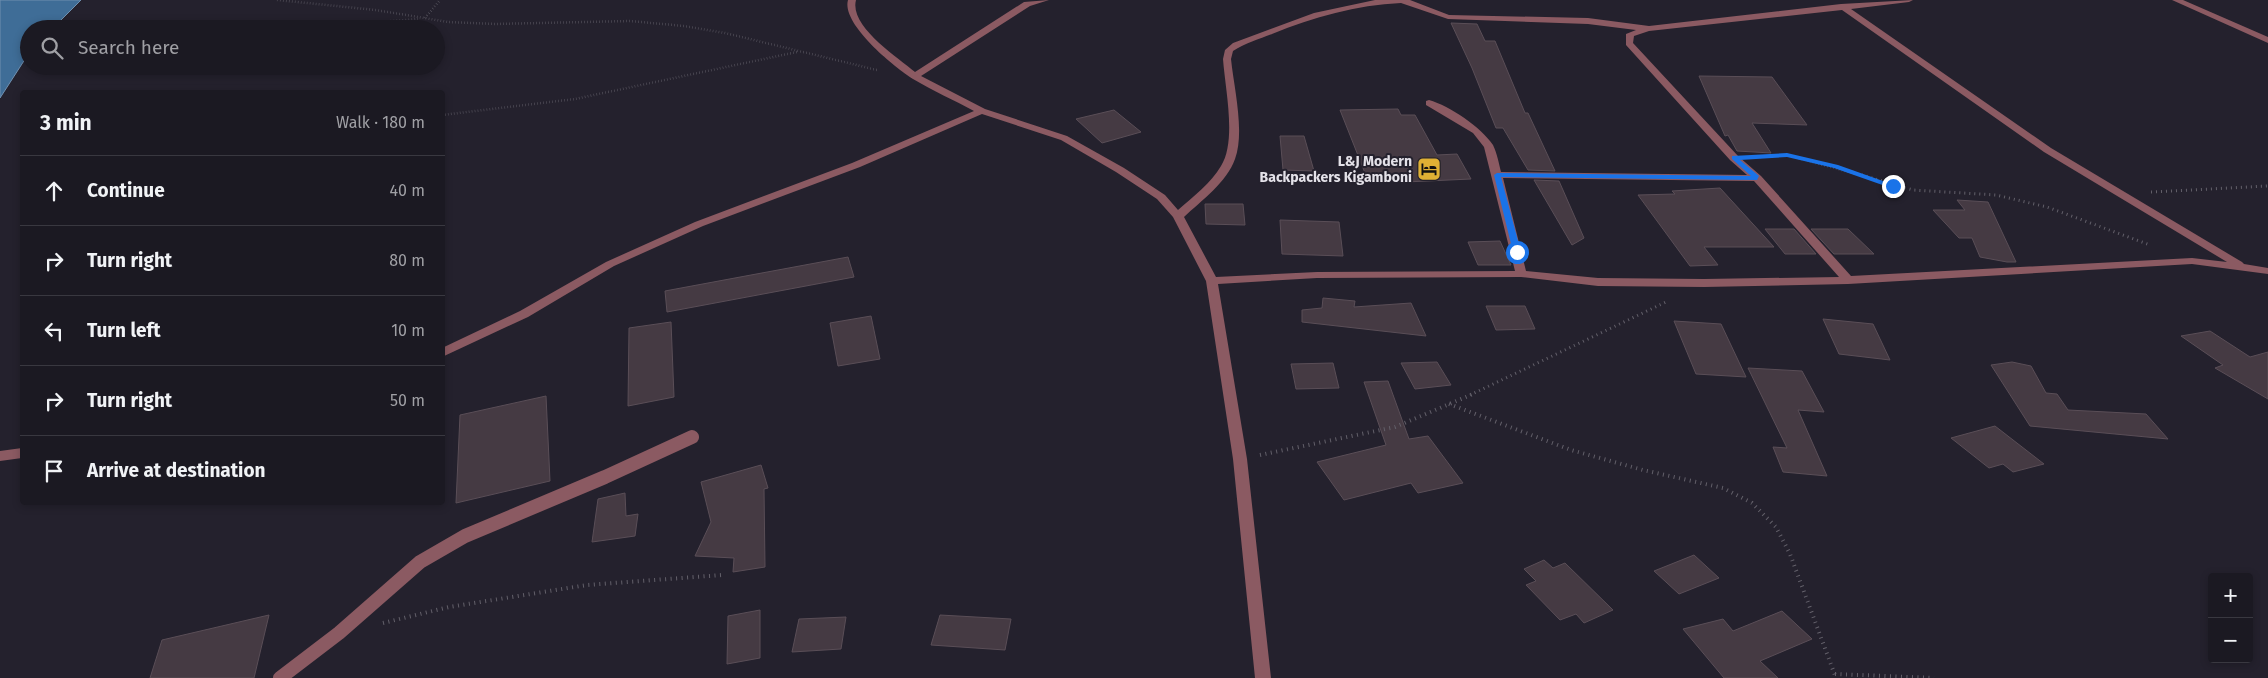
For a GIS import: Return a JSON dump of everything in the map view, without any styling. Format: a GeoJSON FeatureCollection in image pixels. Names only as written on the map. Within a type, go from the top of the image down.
{"type":"FeatureCollection","features":[{"type":"Feature","properties":{"kind":"street"},"geometry":{"type":"LineString","coordinates":[[852,0],[850,7],[855,21],[868,37],[915,76],[982,111],[1064,138],[1120,170],[1161,197],[1178,216],[1212,281],[1240,459],[1263,678]]}},
{"type":"Feature","properties":{"kind":"street"},"geometry":{"type":"LineString","coordinates":[[915,76],[1027,4],[1045,0]]}},
{"type":"Feature","properties":{"kind":"street"},"geometry":{"type":"LineString","coordinates":[[1178,216],[1210,186],[1230,159],[1232,133],[1227,59],[1229,50],[1236,45],[1316,15],[1366,2],[1402,0],[1413,2],[1448,18],[1588,21],[1649,29]]}},
{"type":"Feature","properties":{"kind":"street"},"geometry":{"type":"LineString","coordinates":[[1848,280],[1757,178],[1734,158],[1629,43],[1630,34],[1649,29],[1841,6],[1909,0]]}},
{"type":"Feature","properties":{"kind":"street"},"geometry":{"type":"LineString","coordinates":[[2176,0],[2268,40]]}},
{"type":"Feature","properties":{"kind":"street"},"geometry":{"type":"LineString","coordinates":[[1841,6],[1898,43],[2021,132],[2120,195],[2240,266]]}},
{"type":"Feature","properties":{"kind":"street"},"geometry":{"type":"LineString","coordinates":[[1429,103],[1476,131],[1488,147],[1497,175],[1521,274]]}},
{"type":"Feature","properties":{"kind":"street"},"geometry":{"type":"LineString","coordinates":[[445,352],[524,314],[610,264],[681,232],[856,165],[982,111]]}},
{"type":"Feature","properties":{"kind":"street"},"geometry":{"type":"LineString","coordinates":[[1497,175],[1757,178]]}},
{"type":"Feature","properties":{"kind":"street"},"geometry":{"type":"LineString","coordinates":[[1212,281],[1317,274],[1521,274],[1598,282],[1704,283],[1848,280],[2192,261],[2268,271]]}},
{"type":"Feature","properties":{"kind":"street"},"geometry":{"type":"LineString","coordinates":[[0,456],[20,453]]}},
{"type":"Feature","properties":{"kind":"lane"},"geometry":{"type":"LineString","coordinates":[[282,678],[339,633],[420,562],[465,536],[605,477],[692,437]]}},
{"type":"Feature","properties":{"kind":"path"},"geometry":{"type":"LineString","coordinates":[[277,0],[376,10],[426,18],[495,24],[630,21],[725,33],[879,71]]}},
{"type":"Feature","properties":{"kind":"path"},"geometry":{"type":"LineString","coordinates":[[401,20],[426,18],[440,0]]}},
{"type":"Feature","properties":{"kind":"path"},"geometry":{"type":"LineString","coordinates":[[445,115],[575,99],[800,51]]}},
{"type":"Feature","properties":{"kind":"path"},"geometry":{"type":"LineString","coordinates":[[1734,158],[1787,155],[1836,167],[1893,186],[1913,190],[1996,195],[2047,207],[2156,248]]}},
{"type":"Feature","properties":{"kind":"path"},"geometry":{"type":"LineString","coordinates":[[2120,195],[2268,186]]}},
{"type":"Feature","properties":{"kind":"path"},"geometry":{"type":"LineString","coordinates":[[1240,459],[1395,426],[1498,382],[1668,300]]}},
{"type":"Feature","properties":{"kind":"path"},"geometry":{"type":"LineString","coordinates":[[1449,404],[1571,450],[1643,470],[1723,488],[1752,503],[1776,527],[1790,554],[1835,676],[1934,678]]}},
{"type":"Feature","properties":{"kind":"path"},"geometry":{"type":"LineString","coordinates":[[376,624],[449,607],[587,586],[722,575]]}},
{"type":"Feature","properties":{"kind":"water"},"geometry":{"type":"Polygon","coordinates":[[[0,0],[81,0],[61,20],[20,20],[20,67],[0,98],[0,0]]]}},
{"type":"Feature","properties":{"kind":"building"},"geometry":{"type":"Polygon","coordinates":[[[1451,23],[1477,24],[1485,41],[1495,41],[1525,113],[1528,113],[1555,171],[1528,170],[1503,128],[1496,128],[1472,68],[1451,23]]]}},
{"type":"Feature","properties":{"kind":"building"},"geometry":{"type":"Polygon","coordinates":[[[1699,76],[1772,77],[1807,125],[1752,123],[1771,153],[1737,151],[1728,135],[1725,136],[1699,76]]]}},
{"type":"Feature","properties":{"kind":"building"},"geometry":{"type":"Polygon","coordinates":[[[1398,109],[1401,115],[1415,115],[1437,155],[1457,154],[1471,179],[1405,182],[1402,174],[1365,173],[1340,110],[1398,109]]]}},
{"type":"Feature","properties":{"kind":"building"},"geometry":{"type":"Polygon","coordinates":[[[1114,110],[1141,132],[1102,143],[1076,119],[1114,110]]]}},
{"type":"Feature","properties":{"kind":"building"},"geometry":{"type":"Polygon","coordinates":[[[1280,136],[1304,136],[1314,171],[1283,170],[1280,136]]]}},
{"type":"Feature","properties":{"kind":"building"},"geometry":{"type":"Polygon","coordinates":[[[1534,180],[1559,181],[1584,238],[1572,245],[1534,180]]]}},
{"type":"Feature","properties":{"kind":"building"},"geometry":{"type":"Polygon","coordinates":[[[1720,188],[1774,247],[1704,247],[1718,265],[1690,266],[1638,195],[1675,194],[1672,191],[1720,188]]]}},
{"type":"Feature","properties":{"kind":"building"},"geometry":{"type":"Polygon","coordinates":[[[1957,200],[1988,202],[2016,262],[1980,257],[1972,238],[1959,238],[1933,210],[1965,210],[1957,200]]]}},
{"type":"Feature","properties":{"kind":"building"},"geometry":{"type":"Polygon","coordinates":[[[1205,204],[1243,204],[1245,225],[1206,224],[1205,204]]]}},
{"type":"Feature","properties":{"kind":"building"},"geometry":{"type":"Polygon","coordinates":[[[1280,220],[1339,222],[1343,256],[1282,254],[1280,220]]]}},
{"type":"Feature","properties":{"kind":"building"},"geometry":{"type":"Polygon","coordinates":[[[1765,229],[1794,229],[1816,254],[1785,254],[1765,229]]]}},
{"type":"Feature","properties":{"kind":"building"},"geometry":{"type":"Polygon","coordinates":[[[1811,229],[1848,229],[1874,254],[1834,254],[1811,229]]]}},
{"type":"Feature","properties":{"kind":"building"},"geometry":{"type":"Polygon","coordinates":[[[1500,241],[1511,265],[1478,265],[1468,242],[1500,241]]]}},
{"type":"Feature","properties":{"kind":"building"},"geometry":{"type":"Polygon","coordinates":[[[848,257],[854,277],[667,312],[665,291],[848,257]]]}},
{"type":"Feature","properties":{"kind":"building"},"geometry":{"type":"Polygon","coordinates":[[[1323,298],[1355,301],[1354,307],[1411,303],[1426,336],[1302,322],[1302,310],[1322,308],[1323,298]]]}},
{"type":"Feature","properties":{"kind":"building"},"geometry":{"type":"Polygon","coordinates":[[[1486,306],[1525,306],[1535,329],[1496,330],[1486,306]]]}},
{"type":"Feature","properties":{"kind":"building"},"geometry":{"type":"Polygon","coordinates":[[[871,316],[880,359],[838,366],[830,323],[871,316]]]}},
{"type":"Feature","properties":{"kind":"building"},"geometry":{"type":"Polygon","coordinates":[[[1823,319],[1873,324],[1890,360],[1839,354],[1823,319]]]}},
{"type":"Feature","properties":{"kind":"building"},"geometry":{"type":"Polygon","coordinates":[[[1674,321],[1721,324],[1746,377],[1696,374],[1674,321]]]}},
{"type":"Feature","properties":{"kind":"building"},"geometry":{"type":"Polygon","coordinates":[[[671,322],[674,397],[628,406],[629,328],[671,322]]]}},
{"type":"Feature","properties":{"kind":"building"},"geometry":{"type":"Polygon","coordinates":[[[2210,331],[2250,357],[2268,352],[2268,399],[2215,368],[2223,365],[2181,336],[2210,331]]]}},
{"type":"Feature","properties":{"kind":"building"},"geometry":{"type":"Polygon","coordinates":[[[1437,362],[1451,385],[1415,389],[1401,363],[1437,362]]]}},
{"type":"Feature","properties":{"kind":"building"},"geometry":{"type":"Polygon","coordinates":[[[2012,362],[2031,366],[2046,393],[2057,394],[2068,410],[2146,414],[2168,439],[2030,426],[1991,365],[2012,362]]]}},
{"type":"Feature","properties":{"kind":"building"},"geometry":{"type":"Polygon","coordinates":[[[1333,363],[1339,388],[1296,389],[1291,364],[1333,363]]]}},
{"type":"Feature","properties":{"kind":"building"},"geometry":{"type":"Polygon","coordinates":[[[1748,368],[1802,371],[1824,412],[1798,410],[1827,476],[1783,472],[1773,447],[1787,448],[1748,368]]]}},
{"type":"Feature","properties":{"kind":"building"},"geometry":{"type":"Polygon","coordinates":[[[1388,381],[1409,439],[1428,436],[1463,483],[1418,493],[1411,483],[1344,500],[1317,462],[1386,445],[1364,382],[1388,381]]]}},
{"type":"Feature","properties":{"kind":"building"},"geometry":{"type":"Polygon","coordinates":[[[546,396],[550,481],[456,503],[460,415],[546,396]]]}},
{"type":"Feature","properties":{"kind":"building"},"geometry":{"type":"Polygon","coordinates":[[[1995,426],[2044,464],[2013,472],[2003,464],[1989,468],[1951,438],[1995,426]]]}},
{"type":"Feature","properties":{"kind":"building"},"geometry":{"type":"Polygon","coordinates":[[[761,465],[768,488],[764,489],[765,567],[733,572],[734,558],[695,556],[711,522],[701,482],[761,465]]]}},
{"type":"Feature","properties":{"kind":"building"},"geometry":{"type":"Polygon","coordinates":[[[625,493],[626,516],[638,514],[635,536],[592,542],[598,499],[625,493]]]}},
{"type":"Feature","properties":{"kind":"building"},"geometry":{"type":"Polygon","coordinates":[[[1694,555],[1719,578],[1679,594],[1654,571],[1694,555]]]}},
{"type":"Feature","properties":{"kind":"building"},"geometry":{"type":"Polygon","coordinates":[[[1544,560],[1553,568],[1565,563],[1613,610],[1584,623],[1576,614],[1560,620],[1526,585],[1536,581],[1524,569],[1544,560]]]}},
{"type":"Feature","properties":{"kind":"building"},"geometry":{"type":"Polygon","coordinates":[[[760,610],[760,658],[727,664],[728,616],[760,610]]]}},
{"type":"Feature","properties":{"kind":"building"},"geometry":{"type":"Polygon","coordinates":[[[1782,611],[1812,639],[1760,661],[1778,678],[1724,678],[1683,629],[1723,619],[1733,631],[1782,611]]]}},
{"type":"Feature","properties":{"kind":"building"},"geometry":{"type":"Polygon","coordinates":[[[269,615],[254,678],[150,678],[162,640],[269,615]]]}},
{"type":"Feature","properties":{"kind":"building"},"geometry":{"type":"Polygon","coordinates":[[[940,615],[1011,619],[1005,650],[931,645],[940,615]]]}},
{"type":"Feature","properties":{"kind":"building"},"geometry":{"type":"Polygon","coordinates":[[[846,617],[841,649],[792,652],[799,619],[846,617]]]}},
{"type":"Feature","properties":{"kind":"place","name":"L&J Modern Backpackers Kigamboni"},"geometry":{"type":"Point","coordinates":[1429,169]}},
{"type":"Feature","properties":{"kind":"route"},"geometry":{"type":"LineString","coordinates":[[1517,252],[1497,175],[1757,178],[1734,158],[1787,155],[1836,167],[1893,186]]}}]}
